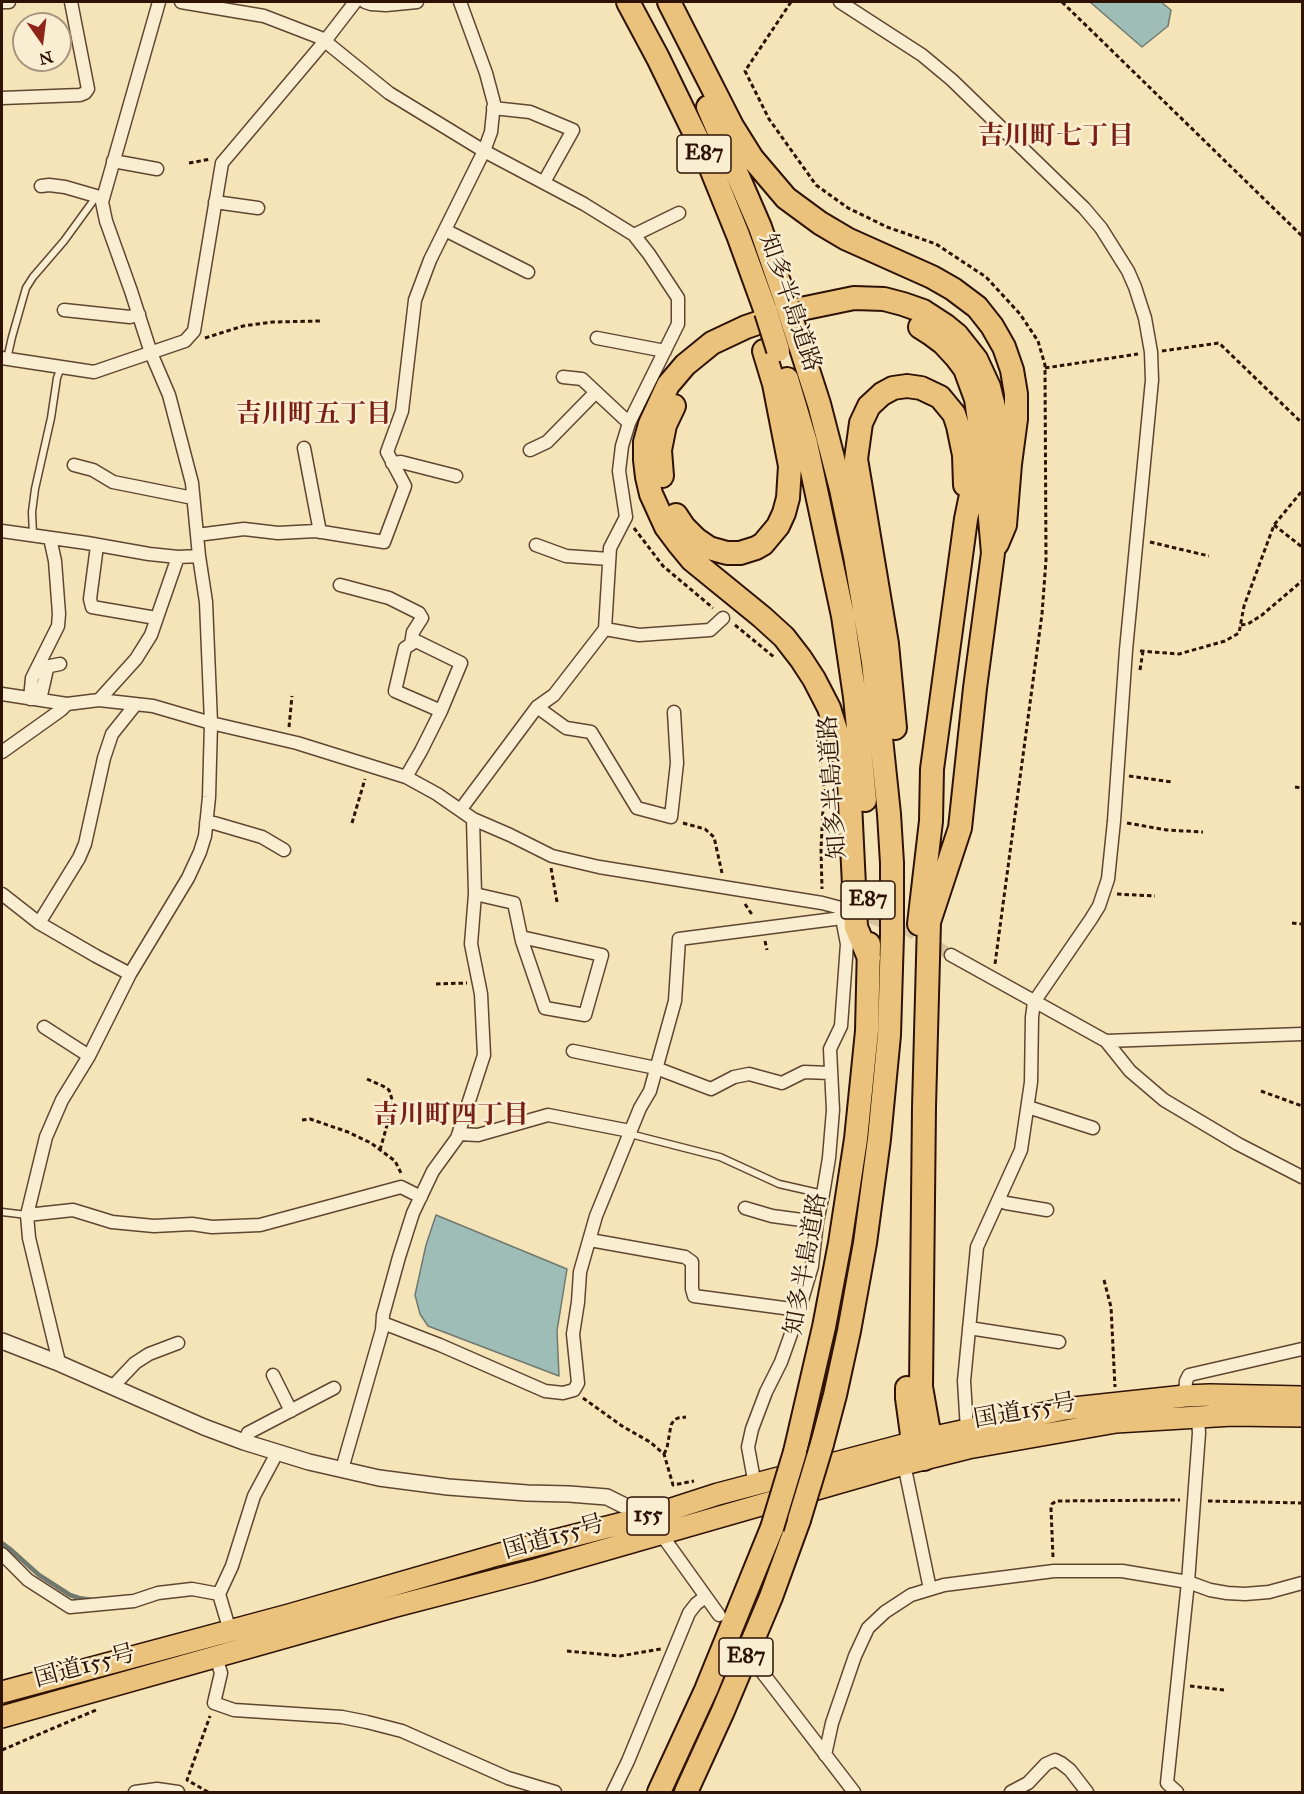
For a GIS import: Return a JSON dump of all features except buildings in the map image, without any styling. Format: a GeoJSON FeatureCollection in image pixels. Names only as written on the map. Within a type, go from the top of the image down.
{"type":"FeatureCollection","features":[{"type":"Feature","properties":{"kind":"highway","name":"知多半島道路"},"geometry":{"type":"LineString","coordinates":[[628,2],[708,161],[738,235],[759,315],[806,443],[843,616],[853,686],[864,784],[869,958],[866,1042],[842,1232],[824,1327],[795,1452],[772,1528],[706,1690],[659,1792]]}},
{"type":"Feature","properties":{"kind":"highway","name":"知多半島道路"},"geometry":{"type":"LineString","coordinates":[[654,2],[710,113],[760,227],[800,342],[830,446],[855,556],[873,662],[889,814],[893,899],[889,1035],[878,1150],[865,1243],[835,1395],[799,1520],[771,1597],[686,1792]]}},
{"type":"Feature","properties":{"kind":"highway"},"geometry":{"type":"LineString","coordinates":[[669,2],[732,126],[752,158],[786,198],[820,223],[848,239],[932,277],[953,289],[977,307],[992,326],[1004,347],[1012,370],[1016,394],[1016,419],[1005,525],[993,552]]}},
{"type":"Feature","properties":{"kind":"highway"},"geometry":{"type":"LineString","coordinates":[[869,958],[856,927],[849,782],[842,749],[829,708],[814,679],[784,637],[692,560],[666,527],[651,494],[645,460],[645,442],[656,407],[668,385],[685,365],[712,343],[746,327],[796,310],[854,298],[884,299],[923,311],[946,326],[966,345],[983,371],[994,407],[995,425],[994,472],[989,507],[993,552],[960,828],[929,922],[918,1451]]}},
{"type":"Feature","properties":{"kind":"highway"},"geometry":{"type":"LineString","coordinates":[[771,350],[774,384],[790,466],[788,498],[784,513],[770,537],[756,548],[740,553],[727,553],[710,548],[696,540],[679,519],[666,494],[660,450],[665,425],[688,382],[705,366],[725,353],[750,342],[799,324],[851,314],[871,313],[901,318],[943,343],[965,369],[976,399],[981,435],[980,456],[966,519],[932,769],[931,821],[918,927],[910,1110],[907,1398],[918,1451]]}},
{"type":"Feature","properties":{"kind":"highway"},"geometry":{"type":"LineString","coordinates":[[893,899],[902,838],[893,698],[887,644],[856,459],[861,423],[869,406],[882,394],[893,388],[907,386],[921,388],[940,397],[950,409],[958,426],[964,455],[966,519]]}},
{"type":"Feature","properties":{"kind":"highway","name":"国道155号"},"geometry":{"type":"LineString","coordinates":[[2,1717],[661,1534],[918,1451],[967,1430],[1064,1409],[1185,1396],[1302,1397]]}},
{"type":"Feature","properties":{"kind":"highway","name":"国道155号"},"geometry":{"type":"LineString","coordinates":[[2,1692],[755,1485],[918,1451],[968,1448],[1116,1422],[1232,1415],[1302,1416]]}},
{"type":"Feature","properties":{"kind":"street"},"geometry":{"type":"LineString","coordinates":[[2,2],[9,2]]}},
{"type":"Feature","properties":{"kind":"street"},"geometry":{"type":"LineString","coordinates":[[2,98],[80,95],[88,89],[71,2]]}},
{"type":"Feature","properties":{"kind":"street"},"geometry":{"type":"LineString","coordinates":[[56,1362],[58,1358],[29,1238],[27,1215],[46,1137],[62,1100],[89,1056],[130,974],[188,878],[205,836],[209,797],[212,723],[206,602],[192,483],[169,395],[151,352],[104,215],[100,195],[113,161],[159,2]]}},
{"type":"Feature","properties":{"kind":"street"},"geometry":{"type":"LineString","coordinates":[[181,2],[264,16],[321,38],[389,93],[484,151],[584,204],[634,235],[678,298],[678,324],[629,423],[622,446],[619,471],[626,517],[610,548],[606,629],[554,695],[537,707],[461,809]]}},
{"type":"Feature","properties":{"kind":"street"},"geometry":{"type":"LineString","coordinates":[[4,358],[94,372],[185,340],[194,331],[222,163],[355,2]]}},
{"type":"Feature","properties":{"kind":"street"},"geometry":{"type":"LineString","coordinates":[[365,2],[386,5],[417,2]]}},
{"type":"Feature","properties":{"kind":"street"},"geometry":{"type":"LineString","coordinates":[[197,535],[244,529],[278,533],[316,532],[384,542],[405,486],[387,452],[402,411],[415,300],[430,260],[484,151],[491,132],[494,103],[486,73],[459,2]]}},
{"type":"Feature","properties":{"kind":"street"},"geometry":{"type":"LineString","coordinates":[[840,2],[922,55],[952,80],[1084,208],[1101,228],[1128,271],[1143,311],[1151,352],[1152,380],[1126,650],[1110,865],[1099,906],[1034,1002],[1031,1082],[1021,1150],[977,1247],[964,1381],[967,1430]]}},
{"type":"Feature","properties":{"kind":"street"},"geometry":{"type":"LineString","coordinates":[[493,108],[530,112],[573,130],[544,182]]}},
{"type":"Feature","properties":{"kind":"street"},"geometry":{"type":"LineString","coordinates":[[113,161],[157,170]]}},
{"type":"Feature","properties":{"kind":"street"},"geometry":{"type":"LineString","coordinates":[[41,186],[65,187],[100,195]]}},
{"type":"Feature","properties":{"kind":"street"},"geometry":{"type":"LineString","coordinates":[[215,206],[258,207]]}},
{"type":"Feature","properties":{"kind":"street"},"geometry":{"type":"LineString","coordinates":[[215,206],[241,214]]}},
{"type":"Feature","properties":{"kind":"street"},"geometry":{"type":"LineString","coordinates":[[634,235],[679,213]]}},
{"type":"Feature","properties":{"kind":"street"},"geometry":{"type":"LineString","coordinates":[[445,230],[528,272]]}},
{"type":"Feature","properties":{"kind":"street"},"geometry":{"type":"LineString","coordinates":[[64,310],[130,317],[138,314]]}},
{"type":"Feature","properties":{"kind":"street"},"geometry":{"type":"LineString","coordinates":[[597,338],[665,351]]}},
{"type":"Feature","properties":{"kind":"street"},"geometry":{"type":"LineString","coordinates":[[562,377],[582,379],[629,423]]}},
{"type":"Feature","properties":{"kind":"street"},"geometry":{"type":"LineString","coordinates":[[530,450],[547,442],[596,392]]}},
{"type":"Feature","properties":{"kind":"street"},"geometry":{"type":"LineString","coordinates":[[304,448],[316,532]]}},
{"type":"Feature","properties":{"kind":"street"},"geometry":{"type":"LineString","coordinates":[[392,463],[401,462],[456,476]]}},
{"type":"Feature","properties":{"kind":"street"},"geometry":{"type":"LineString","coordinates":[[74,465],[93,470],[113,482],[188,497],[193,496]]}},
{"type":"Feature","properties":{"kind":"street"},"geometry":{"type":"LineString","coordinates":[[305,496],[316,532]]}},
{"type":"Feature","properties":{"kind":"street"},"geometry":{"type":"LineString","coordinates":[[2,531],[178,557],[199,556]]}},
{"type":"Feature","properties":{"kind":"street"},"geometry":{"type":"LineString","coordinates":[[35,700],[32,678],[58,626],[55,561],[50,538]]}},
{"type":"Feature","properties":{"kind":"street"},"geometry":{"type":"LineString","coordinates":[[536,545],[566,556],[609,559]]}},
{"type":"Feature","properties":{"kind":"street"},"geometry":{"type":"LineString","coordinates":[[97,546],[90,599],[92,606],[156,618]]}},
{"type":"Feature","properties":{"kind":"street"},"geometry":{"type":"LineString","coordinates":[[99,700],[136,659],[151,635],[178,557]]}},
{"type":"Feature","properties":{"kind":"street"},"geometry":{"type":"LineString","coordinates":[[340,585],[389,597],[419,613],[422,618],[413,632],[411,645]]}},
{"type":"Feature","properties":{"kind":"street"},"geometry":{"type":"LineString","coordinates":[[606,629],[639,636],[710,630],[723,618]]}},
{"type":"Feature","properties":{"kind":"street"},"geometry":{"type":"LineString","coordinates":[[406,777],[441,711],[461,663],[416,641],[405,648],[395,691],[441,711]]}},
{"type":"Feature","properties":{"kind":"street"},"geometry":{"type":"LineString","coordinates":[[35,700],[47,669],[60,664]]}},
{"type":"Feature","properties":{"kind":"street"},"geometry":{"type":"LineString","coordinates":[[2,694],[67,704],[99,700],[153,706],[286,741],[406,777],[461,809],[473,819],[552,856],[599,867],[841,908],[847,944],[841,1026],[830,1049],[833,1110],[824,1194],[817,1222],[812,1266],[799,1310],[781,1362],[752,1428],[748,1447],[755,1485]]}},
{"type":"Feature","properties":{"kind":"street"},"geometry":{"type":"LineString","coordinates":[[2,752],[67,704]]}},
{"type":"Feature","properties":{"kind":"street"},"geometry":{"type":"LineString","coordinates":[[39,923],[79,858],[85,844],[104,758],[112,734],[136,704]]}},
{"type":"Feature","properties":{"kind":"street"},"geometry":{"type":"LineString","coordinates":[[537,707],[566,728],[591,732],[638,808],[671,817],[677,763],[674,712]]}},
{"type":"Feature","properties":{"kind":"street"},"geometry":{"type":"LineString","coordinates":[[342,1469],[413,1213],[433,1171],[458,1138],[484,1055],[481,994],[471,944],[475,894],[473,819]]}},
{"type":"Feature","properties":{"kind":"street"},"geometry":{"type":"LineString","coordinates":[[206,823],[214,823],[262,837],[284,850]]}},
{"type":"Feature","properties":{"kind":"street"},"geometry":{"type":"LineString","coordinates":[[2,894],[39,923],[130,974]]}},
{"type":"Feature","properties":{"kind":"street"},"geometry":{"type":"LineString","coordinates":[[475,894],[514,903],[521,937],[545,1008],[585,1015],[602,955],[521,937]]}},
{"type":"Feature","properties":{"kind":"street"},"geometry":{"type":"LineString","coordinates":[[382,1323],[440,1345],[545,1391],[562,1393],[574,1389],[578,1383],[573,1334],[580,1272],[596,1216],[640,1108],[650,1091],[675,1001],[679,939],[842,918]]}},
{"type":"Feature","properties":{"kind":"street"},"geometry":{"type":"LineString","coordinates":[[951,955],[1106,1041],[1130,1071],[1164,1100],[1239,1144],[1302,1177]]}},
{"type":"Feature","properties":{"kind":"street"},"geometry":{"type":"LineString","coordinates":[[44,1027],[89,1056]]}},
{"type":"Feature","properties":{"kind":"street"},"geometry":{"type":"LineString","coordinates":[[1106,1041],[1302,1034]]}},
{"type":"Feature","properties":{"kind":"street"},"geometry":{"type":"LineString","coordinates":[[573,1050],[656,1068],[711,1089],[734,1077],[749,1074],[782,1083],[804,1072],[830,1073]]}},
{"type":"Feature","properties":{"kind":"street"},"geometry":{"type":"LineString","coordinates":[[1028,1107],[1093,1128]]}},
{"type":"Feature","properties":{"kind":"street"},"geometry":{"type":"LineString","coordinates":[[459,1134],[478,1136],[548,1115],[630,1132]]}},
{"type":"Feature","properties":{"kind":"street"},"geometry":{"type":"LineString","coordinates":[[27,1215],[73,1210],[112,1222],[154,1226],[260,1225],[401,1187],[421,1197]]}},
{"type":"Feature","properties":{"kind":"street"},"geometry":{"type":"LineString","coordinates":[[999,1200],[1047,1210]]}},
{"type":"Feature","properties":{"kind":"street"},"geometry":{"type":"LineString","coordinates":[[745,1208],[772,1216],[817,1222]]}},
{"type":"Feature","properties":{"kind":"street"},"geometry":{"type":"LineString","coordinates":[[590,1240],[685,1257],[692,1262],[694,1296],[799,1310]]}},
{"type":"Feature","properties":{"kind":"street"},"geometry":{"type":"LineString","coordinates":[[969,1328],[1059,1342]]}},
{"type":"Feature","properties":{"kind":"street"},"geometry":{"type":"LineString","coordinates":[[2,1341],[244,1442],[277,1453],[379,1478],[448,1487],[607,1497],[647,1516],[719,1615]]}},
{"type":"Feature","properties":{"kind":"street"},"geometry":{"type":"LineString","coordinates":[[114,1388],[135,1363],[149,1354],[178,1343]]}},
{"type":"Feature","properties":{"kind":"street"},"geometry":{"type":"LineString","coordinates":[[1185,1396],[1185,1381],[1189,1375],[1302,1349]]}},
{"type":"Feature","properties":{"kind":"street"},"geometry":{"type":"LineString","coordinates":[[273,1375],[291,1411]]}},
{"type":"Feature","properties":{"kind":"street"},"geometry":{"type":"LineString","coordinates":[[244,1442],[248,1432],[334,1388]]}},
{"type":"Feature","properties":{"kind":"street"},"geometry":{"type":"LineString","coordinates":[[1177,1792],[1167,1783],[1188,1582],[1199,1433],[1198,1418]]}},
{"type":"Feature","properties":{"kind":"street"},"geometry":{"type":"LineString","coordinates":[[918,1451],[930,1588]]}},
{"type":"Feature","properties":{"kind":"street"},"geometry":{"type":"LineString","coordinates":[[230,1631],[219,1594],[232,1566],[254,1496],[277,1453]]}},
{"type":"Feature","properties":{"kind":"street"},"geometry":{"type":"LineString","coordinates":[[2,1554],[28,1580],[70,1607],[134,1601],[158,1593],[192,1589],[219,1594]]}},
{"type":"Feature","properties":{"kind":"street"},"geometry":{"type":"LineString","coordinates":[[825,1755],[832,1723],[855,1656],[868,1628],[885,1612],[911,1595],[930,1588],[1054,1571],[1122,1571],[1188,1582],[1210,1590],[1245,1594],[1285,1589],[1302,1582]]}},
{"type":"Feature","properties":{"kind":"street"},"geometry":{"type":"LineString","coordinates":[[613,1792],[628,1761],[688,1613],[705,1597]]}},
{"type":"Feature","properties":{"kind":"street"},"geometry":{"type":"LineString","coordinates":[[216,1657],[221,1673],[214,1703],[234,1710],[342,1717],[402,1731],[508,1778],[555,1792]]}},
{"type":"Feature","properties":{"kind":"street"},"geometry":{"type":"LineString","coordinates":[[762,1672],[825,1755],[849,1791]]}},
{"type":"Feature","properties":{"kind":"street"},"geometry":{"type":"LineString","coordinates":[[1011,1792],[1028,1783],[1047,1764],[1055,1760],[1070,1770],[1088,1792]]}},
{"type":"Feature","properties":{"kind":"street"},"geometry":{"type":"LineString","coordinates":[[135,1792],[157,1789],[178,1792]]}},
{"type":"Feature","properties":{"kind":"lane"},"geometry":{"type":"LineString","coordinates":[[4,358],[26,288],[100,195]]}},
{"type":"Feature","properties":{"kind":"lane"},"geometry":{"type":"LineString","coordinates":[[33,536],[32,512],[35,489],[61,367]]}},
{"type":"Feature","properties":{"kind":"lane"},"geometry":{"type":"LineString","coordinates":[[630,1132],[720,1157],[779,1184],[824,1194]]}},
{"type":"Feature","properties":{"kind":"lane"},"geometry":{"type":"LineString","coordinates":[[2,1212],[27,1215]]}},
{"type":"Feature","properties":{"kind":"path"},"geometry":{"type":"LineString","coordinates":[[1062,2],[1302,236]]}},
{"type":"Feature","properties":{"kind":"path"},"geometry":{"type":"LineString","coordinates":[[189,163],[220,158],[224,160]]}},
{"type":"Feature","properties":{"kind":"path"},"geometry":{"type":"LineString","coordinates":[[185,340],[191,341],[243,326],[273,322],[321,321]]}},
{"type":"Feature","properties":{"kind":"path"},"geometry":{"type":"LineString","coordinates":[[1045,368],[1219,343],[1302,423]]}},
{"type":"Feature","properties":{"kind":"path"},"geometry":{"type":"LineString","coordinates":[[1126,650],[1188,653],[1225,641],[1239,633],[1244,606],[1274,525],[1302,491]]}},
{"type":"Feature","properties":{"kind":"path"},"geometry":{"type":"LineString","coordinates":[[626,517],[663,566],[780,663]]}},
{"type":"Feature","properties":{"kind":"path"},"geometry":{"type":"LineString","coordinates":[[1274,525],[1302,547]]}},
{"type":"Feature","properties":{"kind":"path"},"geometry":{"type":"LineString","coordinates":[[1137,540],[1209,556]]}},
{"type":"Feature","properties":{"kind":"path"},"geometry":{"type":"LineString","coordinates":[[1241,625],[1248,624],[1262,615],[1302,581]]}},
{"type":"Feature","properties":{"kind":"path"},"geometry":{"type":"LineString","coordinates":[[286,741],[292,696]]}},
{"type":"Feature","properties":{"kind":"path"},"geometry":{"type":"LineString","coordinates":[[816,732],[824,789],[821,849],[822,903]]}},
{"type":"Feature","properties":{"kind":"path"},"geometry":{"type":"LineString","coordinates":[[352,823],[369,765]]}},
{"type":"Feature","properties":{"kind":"path"},"geometry":{"type":"LineString","coordinates":[[1117,775],[1172,783]]}},
{"type":"Feature","properties":{"kind":"path"},"geometry":{"type":"LineString","coordinates":[[1295,787],[1302,788]]}},
{"type":"Feature","properties":{"kind":"path"},"geometry":{"type":"LineString","coordinates":[[671,817],[682,823],[705,829],[714,837],[724,878],[722,888]]}},
{"type":"Feature","properties":{"kind":"path"},"geometry":{"type":"LineString","coordinates":[[1114,821],[1167,830],[1203,832]]}},
{"type":"Feature","properties":{"kind":"path"},"geometry":{"type":"LineString","coordinates":[[552,856],[550,861],[557,902]]}},
{"type":"Feature","properties":{"kind":"path"},"geometry":{"type":"LineString","coordinates":[[1104,891],[1155,896]]}},
{"type":"Feature","properties":{"kind":"path"},"geometry":{"type":"LineString","coordinates":[[1292,923],[1302,924]]}},
{"type":"Feature","properties":{"kind":"path"},"geometry":{"type":"LineString","coordinates":[[436,984],[479,982]]}},
{"type":"Feature","properties":{"kind":"path"},"geometry":{"type":"LineString","coordinates":[[367,1079],[389,1090],[393,1104],[380,1150]]}},
{"type":"Feature","properties":{"kind":"path"},"geometry":{"type":"LineString","coordinates":[[1260,1091],[1302,1106]]}},
{"type":"Feature","properties":{"kind":"path"},"geometry":{"type":"LineString","coordinates":[[302,1120],[310,1119],[348,1132],[371,1143],[395,1161],[403,1181],[401,1187]]}},
{"type":"Feature","properties":{"kind":"path"},"geometry":{"type":"LineString","coordinates":[[1104,1280],[1112,1317],[1117,1404]]}},
{"type":"Feature","properties":{"kind":"path"},"geometry":{"type":"LineString","coordinates":[[572,1390],[622,1426],[650,1442],[664,1454],[673,1485],[704,1480]]}},
{"type":"Feature","properties":{"kind":"path"},"geometry":{"type":"LineString","coordinates":[[664,1454],[671,1425],[678,1418],[686,1417]]}},
{"type":"Feature","properties":{"kind":"path"},"geometry":{"type":"LineString","coordinates":[[1054,1571],[1051,1509],[1052,1504],[1056,1501],[1194,1500],[1302,1503]]}},
{"type":"Feature","properties":{"kind":"path"},"geometry":{"type":"LineString","coordinates":[[567,1651],[620,1656],[667,1648],[673,1651]]}},
{"type":"Feature","properties":{"kind":"path"},"geometry":{"type":"LineString","coordinates":[[1178,1684],[1224,1690]]}},
{"type":"Feature","properties":{"kind":"path"},"geometry":{"type":"LineString","coordinates":[[2,1750],[96,1711],[92,1692]]}},
{"type":"Feature","properties":{"kind":"path"},"geometry":{"type":"LineString","coordinates":[[208,1792],[187,1780],[214,1703]]}},
{"type":"Feature","properties":{"kind":"water"},"geometry":{"type":"Polygon","coordinates":[[[1090,2],[1161,2],[1171,10],[1168,26],[1142,47],[1090,2]]]}},
{"type":"Feature","properties":{"kind":"water"},"geometry":{"type":"Polygon","coordinates":[[[436,1215],[567,1269],[557,1331],[559,1376],[428,1326],[420,1314],[415,1295],[426,1245],[436,1215]]]}},
{"type":"Feature","properties":{"kind":"waterway"},"geometry":{"type":"LineString","coordinates":[[2,1543],[39,1575],[70,1595],[92,1600]]}},
{"type":"Feature","properties":{"kind":"tunnel"},"geometry":{"type":"LineString","coordinates":[[853,912],[906,929],[951,955]]}},
{"type":"Feature","properties":{"kind":"district","name":"吉川町七丁目"},"geometry":{"type":"Point","coordinates":[1056,138]}},
{"type":"Feature","properties":{"kind":"district","name":"吉川町五丁目"},"geometry":{"type":"Point","coordinates":[314,416]}},
{"type":"Feature","properties":{"kind":"district","name":"吉川町四丁目"},"geometry":{"type":"Point","coordinates":[451,1117]}}]}
